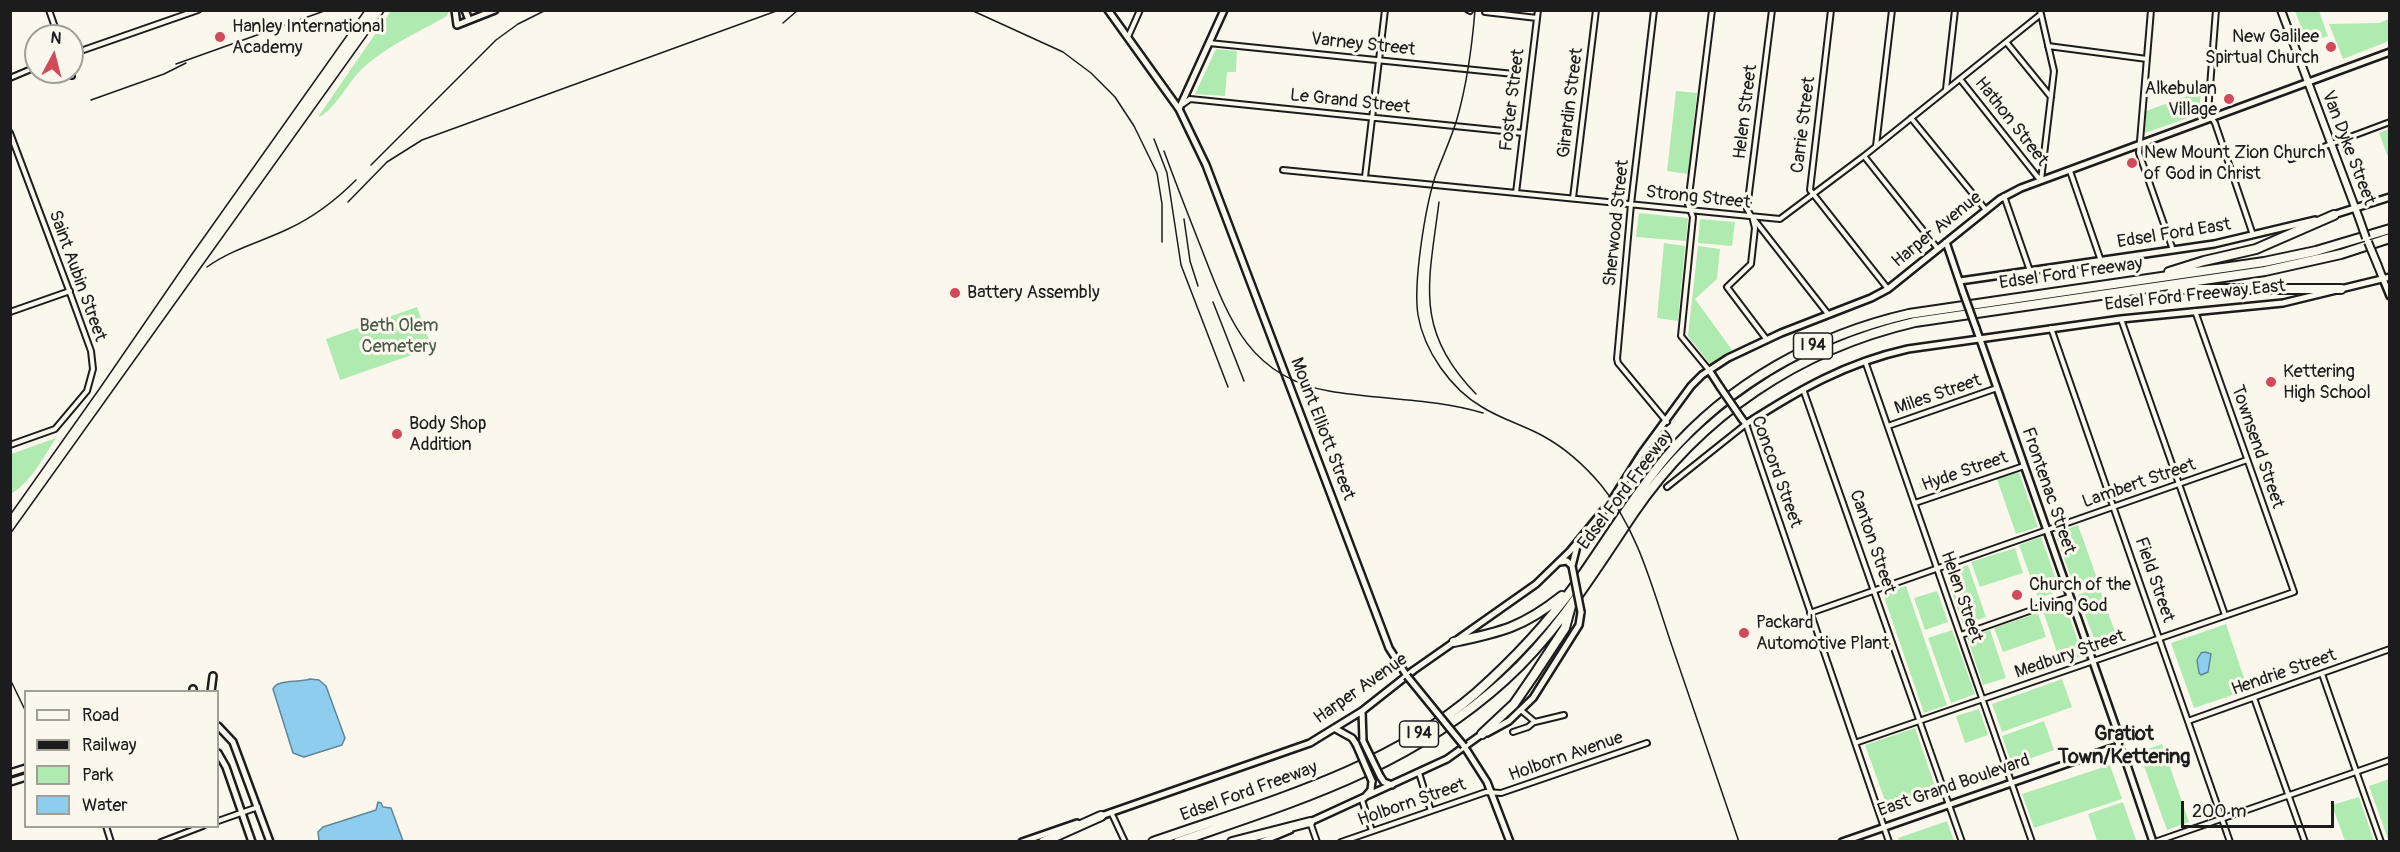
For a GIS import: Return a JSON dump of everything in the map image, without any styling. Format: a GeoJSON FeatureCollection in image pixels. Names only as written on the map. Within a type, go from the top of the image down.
{"type":"FeatureCollection","features":[{"type":"Feature","properties":{"kind":"highway"},"geometry":{"type":"LineString","coordinates":[[2153,278],[2191,265],[2256,249],[2334,215]]}},
{"type":"Feature","properties":{"kind":"highway","name":"Edsel Ford Freeway"},"geometry":{"type":"LineString","coordinates":[[1153,842],[1341,774],[1388,752],[1425,730],[1460,705],[1526,646],[1575,585],[1612,529],[1681,440],[1741,388],[1793,356],[1854,329],[1909,314],[2233,267],[2291,256],[2390,229]]}},
{"type":"Feature","properties":{"kind":"highway","name":"Edsel Ford Freeway"},"geometry":{"type":"LineString","coordinates":[[1178,842],[1341,784],[1424,741],[1473,707],[1506,679],[1542,642],[1634,513],[1682,453],[1709,426],[1747,396],[1797,365],[1858,338],[1915,322],[2158,288],[2306,263],[2390,238]]}},
{"type":"Feature","properties":{"kind":"highway"},"geometry":{"type":"LineString","coordinates":[[2158,288],[2183,291],[2341,289]]}},
{"type":"Feature","properties":{"kind":"highway"},"geometry":{"type":"LineString","coordinates":[[1454,642],[1510,629],[1538,615],[1575,585]]}},
{"type":"Feature","properties":{"kind":"highway"},"geometry":{"type":"LineString","coordinates":[[1482,734],[1514,704],[1534,675],[1565,628],[1572,603]]}},
{"type":"Feature","properties":{"kind":"highway"},"geometry":{"type":"LineString","coordinates":[[1043,842],[1101,816]]}},
{"type":"Feature","properties":{"kind":"highway"},"geometry":{"type":"LineString","coordinates":[[1232,842],[1310,822]]}},
{"type":"Feature","properties":{"kind":"main road","name":"Van Dyke Street"},"geometry":{"type":"LineString","coordinates":[[2281,10],[2330,145],[2378,266],[2386,278]]}},
{"type":"Feature","properties":{"kind":"street"},"geometry":{"type":"LineString","coordinates":[[84,50],[198,10]]}},
{"type":"Feature","properties":{"kind":"street"},"geometry":{"type":"LineString","coordinates":[[455,10],[457,25],[495,10]]}},
{"type":"Feature","properties":{"kind":"street"},"geometry":{"type":"LineString","coordinates":[[465,10],[469,20]]}},
{"type":"Feature","properties":{"kind":"street","name":"Mount Elliott Street"},"geometry":{"type":"LineString","coordinates":[[1108,10],[1179,110],[1206,165],[1389,648],[1407,676],[1464,746],[1483,774],[1510,842]]}},
{"type":"Feature","properties":{"kind":"street"},"geometry":{"type":"LineString","coordinates":[[1127,38],[1140,10]]}},
{"type":"Feature","properties":{"kind":"street"},"geometry":{"type":"LineString","coordinates":[[1179,110],[1224,10]]}},
{"type":"Feature","properties":{"kind":"street"},"geometry":{"type":"LineString","coordinates":[[1365,177],[1385,10]]}},
{"type":"Feature","properties":{"kind":"street","name":"Foster Street"},"geometry":{"type":"LineString","coordinates":[[1516,193],[1538,10]]}},
{"type":"Feature","properties":{"kind":"street","name":"Girardin Street"},"geometry":{"type":"LineString","coordinates":[[1573,198],[1596,10]]}},
{"type":"Feature","properties":{"kind":"street","name":"Sherwood Street"},"geometry":{"type":"LineString","coordinates":[[1654,10],[1631,204],[1617,361],[1667,422]]}},
{"type":"Feature","properties":{"kind":"street","name":"Concord Street"},"geometry":{"type":"LineString","coordinates":[[1712,10],[1688,204],[1693,217],[1681,336],[1709,370],[1744,422],[1889,842]]}},
{"type":"Feature","properties":{"kind":"street","name":"Helen Street"},"geometry":{"type":"LineString","coordinates":[[1767,340],[1727,287],[1751,264],[1755,230],[1752,216],[1747,209],[1772,10]]}},
{"type":"Feature","properties":{"kind":"street","name":"Carrie Street"},"geometry":{"type":"LineString","coordinates":[[1831,10],[1810,190],[1888,289]]}},
{"type":"Feature","properties":{"kind":"street"},"geometry":{"type":"LineString","coordinates":[[1876,147],[1892,10]]}},
{"type":"Feature","properties":{"kind":"street","name":"Hathon Street"},"geometry":{"type":"LineString","coordinates":[[1946,90],[1955,10]]}},
{"type":"Feature","properties":{"kind":"street"},"geometry":{"type":"LineString","coordinates":[[2151,10],[2139,153],[2174,250]]}},
{"type":"Feature","properties":{"kind":"street"},"geometry":{"type":"LineString","coordinates":[[2216,10],[2208,109],[2253,236]]}},
{"type":"Feature","properties":{"kind":"street"},"geometry":{"type":"LineString","coordinates":[[1485,12],[1537,18]]}},
{"type":"Feature","properties":{"kind":"street"},"geometry":{"type":"LineString","coordinates":[[2040,181],[2054,71],[2041,12]]}},
{"type":"Feature","properties":{"kind":"street","name":"Strong Street"},"geometry":{"type":"LineString","coordinates":[[1283,170],[1780,219],[1876,147],[2007,43],[2041,12]]}},
{"type":"Feature","properties":{"kind":"street","name":"Varney Street"},"geometry":{"type":"LineString","coordinates":[[1209,43],[1514,74]]}},
{"type":"Feature","properties":{"kind":"street"},"geometry":{"type":"LineString","coordinates":[[2007,43],[2051,98]]}},
{"type":"Feature","properties":{"kind":"street"},"geometry":{"type":"LineString","coordinates":[[2048,46],[2146,59]]}},
{"type":"Feature","properties":{"kind":"street","name":"Harper Avenue"},"geometry":{"type":"LineString","coordinates":[[1022,842],[1310,743],[1362,711],[1536,584],[1560,562],[1612,500],[1641,454],[1667,422],[1695,381],[1709,370],[1767,340],[1888,289],[2004,196],[2390,52]]}},
{"type":"Feature","properties":{"kind":"street"},"geometry":{"type":"LineString","coordinates":[[10,78],[24,72]]}},
{"type":"Feature","properties":{"kind":"street","name":"Hathon Street"},"geometry":{"type":"LineString","coordinates":[[1960,80],[2040,181]]}},
{"type":"Feature","properties":{"kind":"street","name":"Le Grand Street"},"geometry":{"type":"LineString","coordinates":[[1179,110],[1190,99],[1523,133]]}},
{"type":"Feature","properties":{"kind":"street"},"geometry":{"type":"LineString","coordinates":[[1911,118],[1986,210]]}},
{"type":"Feature","properties":{"kind":"street"},"geometry":{"type":"LineString","coordinates":[[2291,159],[2390,122]]}},
{"type":"Feature","properties":{"kind":"street","name":"Saint Aubin Street"},"geometry":{"type":"LineString","coordinates":[[10,133],[92,356],[92,381],[87,391],[55,429],[10,445]]}},
{"type":"Feature","properties":{"kind":"street"},"geometry":{"type":"LineString","coordinates":[[1863,156],[1938,249]]}},
{"type":"Feature","properties":{"kind":"street"},"geometry":{"type":"LineString","coordinates":[[2070,171],[2101,261]]}},
{"type":"Feature","properties":{"kind":"street"},"geometry":{"type":"LineString","coordinates":[[2004,196],[2030,271]]}},
{"type":"Feature","properties":{"kind":"street","name":"Edsel Ford East"},"geometry":{"type":"LineString","coordinates":[[1960,281],[2174,250],[2253,236],[2334,215],[2390,197]]}},
{"type":"Feature","properties":{"kind":"street"},"geometry":{"type":"LineString","coordinates":[[1752,216],[1828,314]]}},
{"type":"Feature","properties":{"kind":"street","name":"Frontenac Street"},"geometry":{"type":"LineString","coordinates":[[1946,242],[2119,736],[2118,749]]}},
{"type":"Feature","properties":{"kind":"street","name":"Edsel Ford Freeway East"},"geometry":{"type":"LineString","coordinates":[[1980,339],[2121,319],[2283,303],[2386,278]]}},
{"type":"Feature","properties":{"kind":"street","name":"Van Dyke Street"},"geometry":{"type":"LineString","coordinates":[[2386,278],[2390,296]]}},
{"type":"Feature","properties":{"kind":"street"},"geometry":{"type":"LineString","coordinates":[[10,312],[70,291]]}},
{"type":"Feature","properties":{"kind":"street","name":"Townsend Street"},"geometry":{"type":"LineString","coordinates":[[2195,311],[2294,592]]}},
{"type":"Feature","properties":{"kind":"street"},"geometry":{"type":"LineString","coordinates":[[2121,319],[2225,616]]}},
{"type":"Feature","properties":{"kind":"street","name":"Field Street"},"geometry":{"type":"LineString","coordinates":[[2050,328],[2230,842]]}},
{"type":"Feature","properties":{"kind":"street"},"geometry":{"type":"LineString","coordinates":[[1667,487],[1744,422],[1803,388],[1865,361],[1908,349],[1980,339]]}},
{"type":"Feature","properties":{"kind":"street","name":"Helen Street"},"geometry":{"type":"LineString","coordinates":[[1865,361],[2032,842]]}},
{"type":"Feature","properties":{"kind":"street","name":"Canton Street"},"geometry":{"type":"LineString","coordinates":[[1803,388],[1962,842]]}},
{"type":"Feature","properties":{"kind":"street","name":"Miles Street"},"geometry":{"type":"LineString","coordinates":[[1888,426],[1997,388]]}},
{"type":"Feature","properties":{"kind":"street","name":"Lambert Street"},"geometry":{"type":"LineString","coordinates":[[1810,613],[2247,460]]}},
{"type":"Feature","properties":{"kind":"street","name":"Hyde Street"},"geometry":{"type":"LineString","coordinates":[[1914,503],[2024,466]]}},
{"type":"Feature","properties":{"kind":"street","name":"Harper Avenue"},"geometry":{"type":"LineString","coordinates":[[1572,566],[1575,552],[1582,538]]}},
{"type":"Feature","properties":{"kind":"street"},"geometry":{"type":"LineString","coordinates":[[1261,842],[1363,799],[1447,759],[1482,734],[1509,721],[1522,711],[1533,698],[1579,625],[1581,612],[1572,566],[1568,561],[1560,562]]}},
{"type":"Feature","properties":{"kind":"street","name":"Medbury Street"},"geometry":{"type":"LineString","coordinates":[[1855,743],[2294,592]]}},
{"type":"Feature","properties":{"kind":"street"},"geometry":{"type":"LineString","coordinates":[[1960,635],[2069,597]]}},
{"type":"Feature","properties":{"kind":"street","name":"Hendrie Street"},"geometry":{"type":"LineString","coordinates":[[2188,721],[2390,649]]}},
{"type":"Feature","properties":{"kind":"street"},"geometry":{"type":"LineString","coordinates":[[2322,674],[2381,842]]}},
{"type":"Feature","properties":{"kind":"street"},"geometry":{"type":"LineString","coordinates":[[211,690],[213,676]]}},
{"type":"Feature","properties":{"kind":"street"},"geometry":{"type":"LineString","coordinates":[[2254,698],[2305,842]]}},
{"type":"Feature","properties":{"kind":"street"},"geometry":{"type":"LineString","coordinates":[[1362,711],[1363,741],[1384,783],[1392,785]]}},
{"type":"Feature","properties":{"kind":"street"},"geometry":{"type":"LineString","coordinates":[[1522,711],[1534,722]]}},
{"type":"Feature","properties":{"kind":"street"},"geometry":{"type":"LineString","coordinates":[[1513,732],[1531,726],[1534,722],[1564,715]]}},
{"type":"Feature","properties":{"kind":"street"},"geometry":{"type":"LineString","coordinates":[[219,727],[233,742],[270,842]]}},
{"type":"Feature","properties":{"kind":"street"},"geometry":{"type":"LineString","coordinates":[[1334,728],[1352,738],[1372,781],[1371,790],[1363,799]]}},
{"type":"Feature","properties":{"kind":"street","name":"Holborn Avenue"},"geometry":{"type":"LineString","coordinates":[[1492,793],[1501,793],[1647,743]]}},
{"type":"Feature","properties":{"kind":"street","name":"East Grand Boulevard"},"geometry":{"type":"LineString","coordinates":[[1842,842],[2109,748],[2118,749]]}},
{"type":"Feature","properties":{"kind":"street"},"geometry":{"type":"LineString","coordinates":[[2118,749],[2124,756],[2154,842],[2390,760]]}},
{"type":"Feature","properties":{"kind":"street"},"geometry":{"type":"LineString","coordinates":[[219,755],[252,842]]}},
{"type":"Feature","properties":{"kind":"street"},"geometry":{"type":"LineString","coordinates":[[1419,773],[1431,810]]}},
{"type":"Feature","properties":{"kind":"street","name":"Holborn Street"},"geometry":{"type":"LineString","coordinates":[[1341,842],[1486,792],[1492,793]]}},
{"type":"Feature","properties":{"kind":"street"},"geometry":{"type":"LineString","coordinates":[[1363,799],[1372,831]]}},
{"type":"Feature","properties":{"kind":"street"},"geometry":{"type":"LineString","coordinates":[[219,821],[258,807]]}},
{"type":"Feature","properties":{"kind":"street"},"geometry":{"type":"LineString","coordinates":[[1111,812],[1125,842]]}},
{"type":"Feature","properties":{"kind":"street"},"geometry":{"type":"LineString","coordinates":[[1310,822],[1317,842]]}},
{"type":"Feature","properties":{"kind":"street"},"geometry":{"type":"LineString","coordinates":[[161,842],[198,828]]}},
{"type":"Feature","properties":{"kind":"green space"},"geometry":{"type":"Polygon","coordinates":[[[391,11],[449,11],[447,16],[389,48],[368,64],[358,73],[334,105],[318,117],[391,11]]]}},
{"type":"Feature","properties":{"kind":"green space"},"geometry":{"type":"Polygon","coordinates":[[[2295,11],[2319,11],[2328,36],[2307,43],[2295,11]]]}},
{"type":"Feature","properties":{"kind":"green space"},"geometry":{"type":"Polygon","coordinates":[[[2389,19],[2389,41],[2343,59],[2329,24],[2379,23],[2389,19]]]}},
{"type":"Feature","properties":{"kind":"green space"},"geometry":{"type":"Polygon","coordinates":[[[1216,49],[1237,51],[1236,72],[1227,72],[1225,96],[1195,94],[1216,49]]]}},
{"type":"Feature","properties":{"kind":"green space"},"geometry":{"type":"Polygon","coordinates":[[[1676,91],[1697,93],[1688,174],[1667,171],[1676,91]]]}},
{"type":"Feature","properties":{"kind":"green space"},"geometry":{"type":"Polygon","coordinates":[[[2201,91],[2199,114],[2145,133],[2146,111],[2201,91]]]}},
{"type":"Feature","properties":{"kind":"green space"},"geometry":{"type":"Polygon","coordinates":[[[2389,129],[2390,156],[2388,157],[2379,133],[2389,129]]]}},
{"type":"Feature","properties":{"kind":"green space"},"geometry":{"type":"Polygon","coordinates":[[[1639,213],[1688,218],[1686,241],[1636,237],[1639,213]]]}},
{"type":"Feature","properties":{"kind":"green space"},"geometry":{"type":"Polygon","coordinates":[[[1700,219],[1735,222],[1732,246],[1698,243],[1700,219]]]}},
{"type":"Feature","properties":{"kind":"green space"},"geometry":{"type":"Polygon","coordinates":[[[1664,243],[1685,246],[1678,321],[1657,318],[1664,243]]]}},
{"type":"Feature","properties":{"kind":"green space"},"geometry":{"type":"Polygon","coordinates":[[[1698,246],[1720,249],[1717,279],[1695,299],[1732,350],[1710,364],[1688,336],[1698,246]]]}},
{"type":"Feature","properties":{"kind":"green space","name":"Beth Olem Cemetery"},"geometry":{"type":"Polygon","coordinates":[[[417,307],[432,348],[340,380],[326,339],[417,307]]]}},
{"type":"Feature","properties":{"kind":"green space"},"geometry":{"type":"Polygon","coordinates":[[[56,438],[31,476],[11,494],[11,454],[56,438]]]}},
{"type":"Feature","properties":{"kind":"green space"},"geometry":{"type":"Polygon","coordinates":[[[2019,472],[2038,527],[2016,534],[1997,479],[2019,472]]]}},
{"type":"Feature","properties":{"kind":"green space"},"geometry":{"type":"Polygon","coordinates":[[[1936,477],[1939,485],[1922,491],[1919,483],[1936,477]]]}},
{"type":"Feature","properties":{"kind":"green space"},"geometry":{"type":"Polygon","coordinates":[[[2078,525],[2097,578],[2074,586],[2055,533],[2078,525]]]}},
{"type":"Feature","properties":{"kind":"green space"},"geometry":{"type":"Polygon","coordinates":[[[2041,537],[2060,591],[2038,598],[2019,545],[2041,537]]]}},
{"type":"Feature","properties":{"kind":"green space"},"geometry":{"type":"Polygon","coordinates":[[[2015,548],[2023,573],[1980,587],[1971,562],[2015,548]]]}},
{"type":"Feature","properties":{"kind":"green space"},"geometry":{"type":"Polygon","coordinates":[[[1968,565],[1986,617],[1963,625],[1945,572],[1968,565]]]}},
{"type":"Feature","properties":{"kind":"green space"},"geometry":{"type":"Polygon","coordinates":[[[1906,586],[1947,705],[1924,713],[1883,594],[1906,586]]]}},
{"type":"Feature","properties":{"kind":"green space"},"geometry":{"type":"Polygon","coordinates":[[[2099,587],[2119,643],[2098,650],[2078,595],[2099,587]]]}},
{"type":"Feature","properties":{"kind":"green space"},"geometry":{"type":"Polygon","coordinates":[[[1937,591],[1948,622],[1925,630],[1914,598],[1937,591]]]}},
{"type":"Feature","properties":{"kind":"green space"},"geometry":{"type":"Polygon","coordinates":[[[2065,604],[2083,656],[2061,664],[2043,611],[2065,604]]]}},
{"type":"Feature","properties":{"kind":"green space"},"geometry":{"type":"Polygon","coordinates":[[[2038,613],[2046,637],[2003,652],[1994,628],[2038,613]]]}},
{"type":"Feature","properties":{"kind":"green space"},"geometry":{"type":"Polygon","coordinates":[[[2226,624],[2248,690],[2194,708],[2171,643],[2226,624]]]}},
{"type":"Feature","properties":{"kind":"green space"},"geometry":{"type":"Polygon","coordinates":[[[1952,630],[1975,694],[1951,703],[1928,638],[1952,630]]]}},
{"type":"Feature","properties":{"kind":"green space"},"geometry":{"type":"Polygon","coordinates":[[[1990,630],[2006,678],[1983,685],[1967,637],[1990,630]]]}},
{"type":"Feature","properties":{"kind":"green space"},"geometry":{"type":"Polygon","coordinates":[[[2062,679],[2072,707],[2002,732],[1992,704],[2062,679]]]}},
{"type":"Feature","properties":{"kind":"green space"},"geometry":{"type":"Polygon","coordinates":[[[1979,709],[1988,735],[1965,743],[1956,716],[1979,709]]]}},
{"type":"Feature","properties":{"kind":"green space"},"geometry":{"type":"Polygon","coordinates":[[[2044,721],[2054,750],[2012,765],[2002,736],[2044,721]]]}},
{"type":"Feature","properties":{"kind":"green space"},"geometry":{"type":"Polygon","coordinates":[[[1915,728],[1937,792],[1888,809],[1865,745],[1915,728]]]}},
{"type":"Feature","properties":{"kind":"green space"},"geometry":{"type":"Polygon","coordinates":[[[2162,744],[2189,822],[2167,830],[2139,752],[2162,744]]]}},
{"type":"Feature","properties":{"kind":"green space"},"geometry":{"type":"Polygon","coordinates":[[[2110,765],[2122,799],[2034,828],[2022,794],[2110,765]]]}},
{"type":"Feature","properties":{"kind":"green space"},"geometry":{"type":"Polygon","coordinates":[[[2389,779],[2390,841],[2389,842],[2369,786],[2389,779]]]}},
{"type":"Feature","properties":{"kind":"green space"},"geometry":{"type":"Polygon","coordinates":[[[2359,797],[2374,841],[2345,841],[2332,805],[2359,797]]]}},
{"type":"Feature","properties":{"kind":"green space"},"geometry":{"type":"Polygon","coordinates":[[[2123,802],[2136,840],[2097,841],[2088,814],[2123,802]]]}},
{"type":"Feature","properties":{"kind":"green space"},"geometry":{"type":"Polygon","coordinates":[[[1947,821],[1954,841],[1899,841],[1898,838],[1947,821]]]}},
{"type":"Feature","properties":{"kind":"water"},"geometry":{"type":"Polygon","coordinates":[[[2201,653],[2211,654],[2208,672],[2201,675],[2197,660],[2201,653]]]}},
{"type":"Feature","properties":{"kind":"water"},"geometry":{"type":"Polygon","coordinates":[[[319,680],[326,686],[345,738],[342,745],[304,757],[293,753],[273,689],[283,682],[319,680]]]}},
{"type":"Feature","properties":{"kind":"water"},"geometry":{"type":"Polygon","coordinates":[[[378,802],[383,807],[391,808],[403,841],[319,841],[318,832],[323,827],[376,810],[378,802]]]}},
{"type":"Feature","properties":{"kind":"railway"},"geometry":{"type":"LineString","coordinates":[[176,64],[327,10]]}},
{"type":"Feature","properties":{"kind":"railway"},"geometry":{"type":"LineString","coordinates":[[10,515],[365,10]]}},
{"type":"Feature","properties":{"kind":"railway"},"geometry":{"type":"LineString","coordinates":[[10,534],[385,10]]}},
{"type":"Feature","properties":{"kind":"railway"},"geometry":{"type":"LineString","coordinates":[[371,165],[496,40],[518,24],[546,10]]}},
{"type":"Feature","properties":{"kind":"railway"},"geometry":{"type":"LineString","coordinates":[[348,202],[387,162],[422,140],[779,10]]}},
{"type":"Feature","properties":{"kind":"railway"},"geometry":{"type":"LineString","coordinates":[[783,23],[798,10]]}},
{"type":"Feature","properties":{"kind":"railway"},"geometry":{"type":"LineString","coordinates":[[971,10],[1063,52],[1091,73],[1115,97],[1134,126],[1157,173],[1162,204],[1162,242]]}},
{"type":"Feature","properties":{"kind":"railway"},"geometry":{"type":"LineString","coordinates":[[1475,10],[1469,65],[1461,106],[1435,177],[1427,208],[1417,284],[1421,329],[1441,368],[1460,390],[1489,411],[1559,446],[1588,471],[1614,503],[1644,562],[1739,842]]}},
{"type":"Feature","properties":{"kind":"railway"},"geometry":{"type":"LineString","coordinates":[[91,100],[164,74],[186,63]]}},
{"type":"Feature","properties":{"kind":"railway"},"geometry":{"type":"LineString","coordinates":[[1154,139],[1167,173],[1181,265],[1228,387]]}},
{"type":"Feature","properties":{"kind":"railway"},"geometry":{"type":"LineString","coordinates":[[1164,151],[1221,298],[1232,320],[1260,358],[1301,384],[1329,391],[1445,404],[1483,413]]}},
{"type":"Feature","properties":{"kind":"railway"},"geometry":{"type":"LineString","coordinates":[[207,267],[226,255],[278,234],[307,219],[333,201],[356,180]]}},
{"type":"Feature","properties":{"kind":"railway"},"geometry":{"type":"LineString","coordinates":[[1439,202],[1430,281],[1430,304],[1434,326],[1442,348],[1456,371],[1476,394]]}},
{"type":"Feature","properties":{"kind":"railway"},"geometry":{"type":"LineString","coordinates":[[1184,219],[1190,261],[1198,286]]}},
{"type":"Feature","properties":{"kind":"railway"},"geometry":{"type":"LineString","coordinates":[[1213,302],[1244,381]]}},
{"type":"Feature","properties":{"kind":"railway"},"geometry":{"type":"LineString","coordinates":[[10,679],[24,708]]}},
{"type":"Feature","properties":{"kind":"place","name":"Hanley International Academy"},"geometry":{"type":"Point","coordinates":[220,37]}},
{"type":"Feature","properties":{"kind":"place","name":"New Galilee Spirtual Church"},"geometry":{"type":"Point","coordinates":[2331,47]}},
{"type":"Feature","properties":{"kind":"place","name":"Alkebulan Village"},"geometry":{"type":"Point","coordinates":[2229,99]}},
{"type":"Feature","properties":{"kind":"place","name":"New Mount Zion Church of God in Christ"},"geometry":{"type":"Point","coordinates":[2132,163]}},
{"type":"Feature","properties":{"kind":"place","name":"Battery Assembly"},"geometry":{"type":"Point","coordinates":[955,293]}},
{"type":"Feature","properties":{"kind":"place","name":"Kettering High School"},"geometry":{"type":"Point","coordinates":[2271,382]}},
{"type":"Feature","properties":{"kind":"place","name":"Body Shop Addition"},"geometry":{"type":"Point","coordinates":[397,434]}},
{"type":"Feature","properties":{"kind":"place","name":"Church of the Living God"},"geometry":{"type":"Point","coordinates":[2017,595]}},
{"type":"Feature","properties":{"kind":"place","name":"Packard Automotive Plant"},"geometry":{"type":"Point","coordinates":[1744,633]}},
{"type":"Feature","properties":{"kind":"district","name":"Gratiot Town/Kettering"},"geometry":{"type":"Point","coordinates":[2124,746]}}]}
